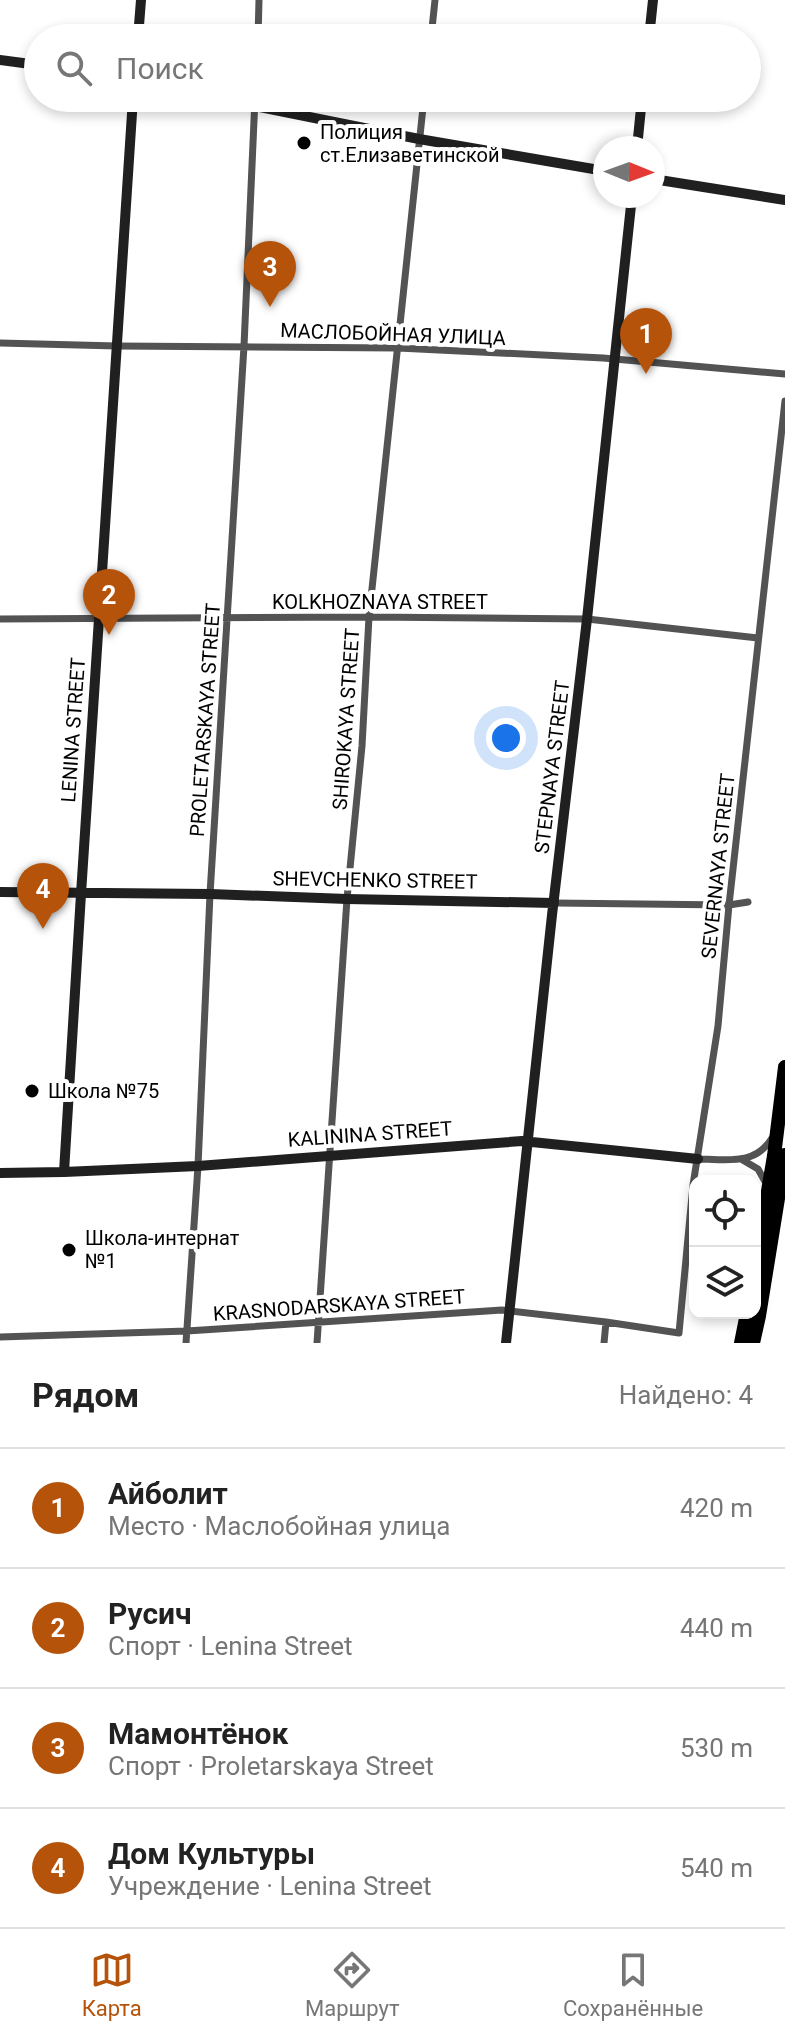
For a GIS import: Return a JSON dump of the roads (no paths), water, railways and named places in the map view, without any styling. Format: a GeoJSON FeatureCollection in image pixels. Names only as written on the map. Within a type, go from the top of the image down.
{"type":"FeatureCollection","features":[{"type":"Feature","properties":{"kind":"highway"},"geometry":{"type":"LineString","coordinates":[[759,1247],[785,1067]]}},
{"type":"Feature","properties":{"kind":"highway"},"geometry":{"type":"LineString","coordinates":[[753,1343],[785,1155]]}},
{"type":"Feature","properties":{"kind":"highway"},"geometry":{"type":"LineString","coordinates":[[741,1343],[746,1319]]}},
{"type":"Feature","properties":{"kind":"street"},"geometry":{"type":"LineString","coordinates":[[139,24],[141,0]]}},
{"type":"Feature","properties":{"kind":"street"},"geometry":{"type":"LineString","coordinates":[[258,24],[259,0]]}},
{"type":"Feature","properties":{"kind":"street"},"geometry":{"type":"LineString","coordinates":[[432,24],[435,0]]}},
{"type":"Feature","properties":{"kind":"street"},"geometry":{"type":"LineString","coordinates":[[650,24],[653,0]]}},
{"type":"Feature","properties":{"kind":"street"},"geometry":{"type":"LineString","coordinates":[[0,60],[24,63]]}},
{"type":"Feature","properties":{"kind":"street","name":"LENINA STREET"},"geometry":{"type":"LineString","coordinates":[[64,1172],[132,112]]}},
{"type":"Feature","properties":{"kind":"street","name":"PROLETARSKAYA STREET"},"geometry":{"type":"LineString","coordinates":[[186,1343],[244,346],[255,112]]}},
{"type":"Feature","properties":{"kind":"street"},"geometry":{"type":"LineString","coordinates":[[299,112],[419,139],[593,169]]}},
{"type":"Feature","properties":{"kind":"street","name":"SHIROKAYA STREET"},"geometry":{"type":"LineString","coordinates":[[317,1343],[369,617],[422,112]]}},
{"type":"Feature","properties":{"kind":"street"},"geometry":{"type":"LineString","coordinates":[[638,136],[641,112]]}},
{"type":"Feature","properties":{"kind":"street"},"geometry":{"type":"LineString","coordinates":[[665,181],[785,200]]}},
{"type":"Feature","properties":{"kind":"street","name":"STEPNAYA STREET"},"geometry":{"type":"LineString","coordinates":[[506,1343],[631,208]]}},
{"type":"Feature","properties":{"kind":"street","name":"МАСЛОБОЙНАЯ УЛИЦА"},"geometry":{"type":"LineString","coordinates":[[0,343],[398,348],[615,360],[785,374]]}},
{"type":"Feature","properties":{"kind":"street","name":"SEVERNAYA STREET"},"geometry":{"type":"LineString","coordinates":[[679,1333],[693,1185],[718,1026],[785,401]]}},
{"type":"Feature","properties":{"kind":"street","name":"KOLKHOZNAYA STREET"},"geometry":{"type":"LineString","coordinates":[[0,619],[587,619],[758,638]]}},
{"type":"Feature","properties":{"kind":"street","name":"SHEVCHENKO STREET"},"geometry":{"type":"LineString","coordinates":[[0,892],[554,903],[729,905],[748,902]]}},
{"type":"Feature","properties":{"kind":"street"},"geometry":{"type":"LineString","coordinates":[[741,1159],[762,1152],[771,1141],[779,1121]]}},
{"type":"Feature","properties":{"kind":"street","name":"KALININA STREET"},"geometry":{"type":"LineString","coordinates":[[0,1173],[198,1166],[528,1141],[698,1159],[741,1159]]}},
{"type":"Feature","properties":{"kind":"street"},"geometry":{"type":"LineString","coordinates":[[741,1159],[758,1169],[763,1176],[767,1185],[767,1200]]}},
{"type":"Feature","properties":{"kind":"street","name":"KRASNODARSKAYA STREET"},"geometry":{"type":"LineString","coordinates":[[0,1337],[54,1339],[502,1310],[679,1333]]}},
{"type":"Feature","properties":{"kind":"street"},"geometry":{"type":"LineString","coordinates":[[604,1343],[606,1322]]}},
{"type":"Feature","properties":{"kind":"street"},"geometry":{"type":"LineString","coordinates":[[679,1333],[683,1343]]}},
{"type":"Feature","properties":{"kind":"place","name":"Полиция ст.Елизаветинской"},"geometry":{"type":"Point","coordinates":[304,143]}},
{"type":"Feature","properties":{"kind":"place","name":"Мамонтёнок"},"geometry":{"type":"Point","coordinates":[270,307]}},
{"type":"Feature","properties":{"kind":"place","name":"Айболит"},"geometry":{"type":"Point","coordinates":[646,374]}},
{"type":"Feature","properties":{"kind":"place","name":"Русич"},"geometry":{"type":"Point","coordinates":[109,635]}},
{"type":"Feature","properties":{"kind":"place","name":"Дом Культуры"},"geometry":{"type":"Point","coordinates":[43,929]}},
{"type":"Feature","properties":{"kind":"place","name":"Школа №75"},"geometry":{"type":"Point","coordinates":[32,1091]}},
{"type":"Feature","properties":{"kind":"place","name":"Школа-интернат №1"},"geometry":{"type":"Point","coordinates":[69,1250]}}]}
